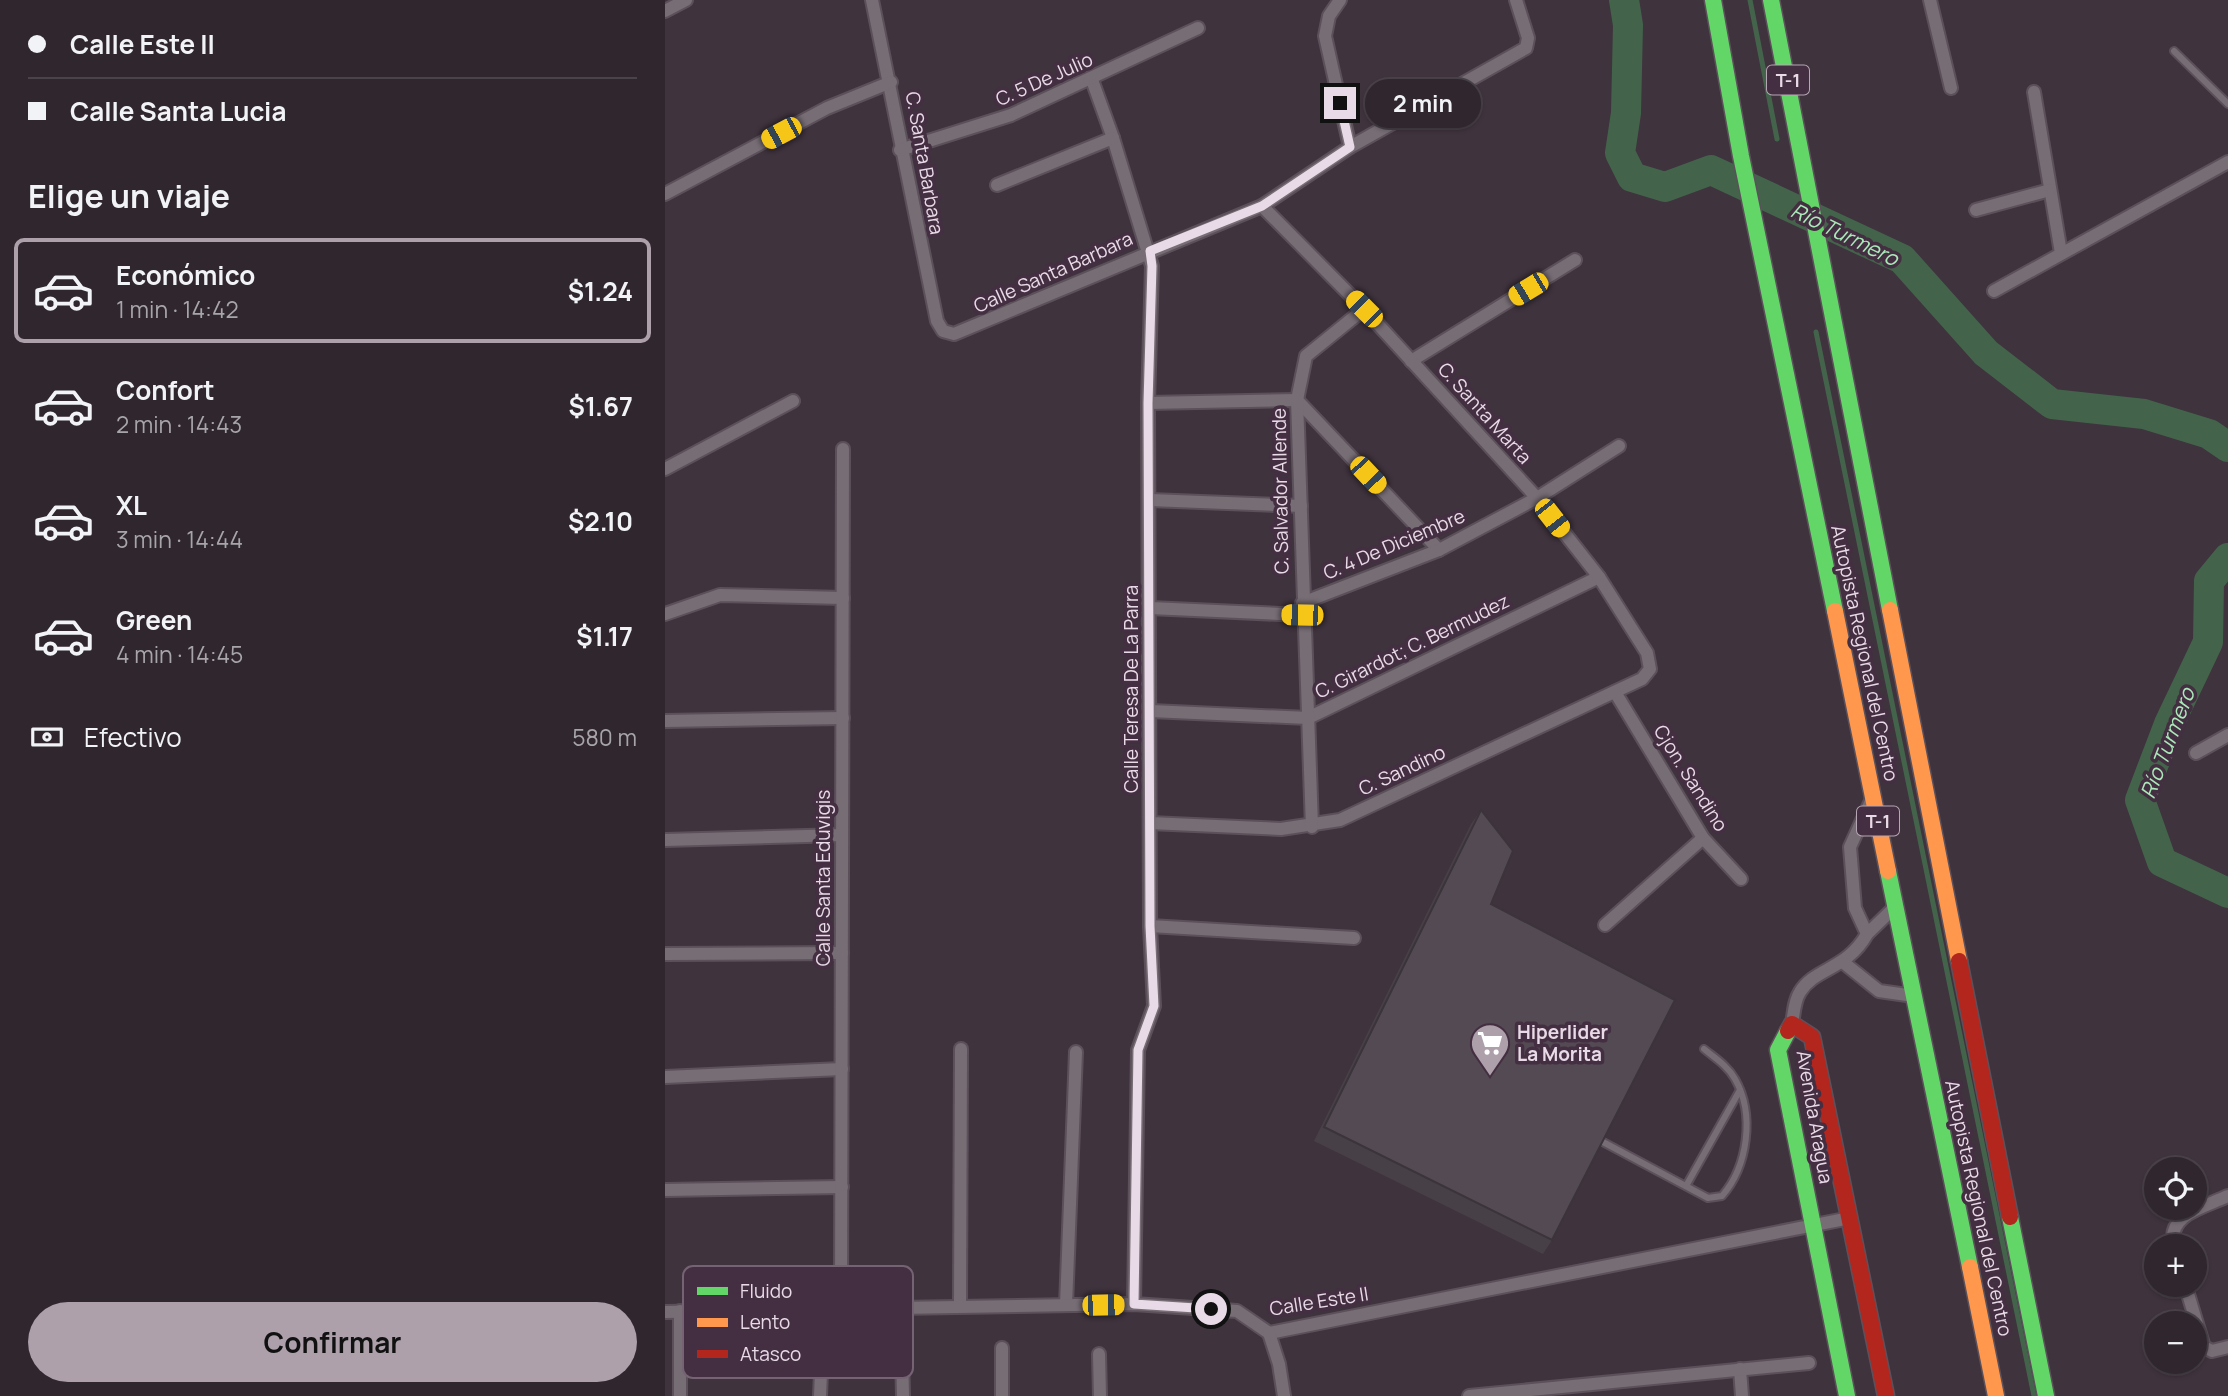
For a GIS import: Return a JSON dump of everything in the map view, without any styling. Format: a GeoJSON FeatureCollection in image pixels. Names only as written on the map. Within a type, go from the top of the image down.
{"type":"FeatureCollection","features":[{"type":"Feature","properties":{"kind":"main road","name":"Autopista Regional del Centro"},"geometry":{"type":"LineString","coordinates":[[1713,0],[1741,156],[1996,1396]]}},
{"type":"Feature","properties":{"kind":"main road","name":"Autopista Regional del Centro"},"geometry":{"type":"LineString","coordinates":[[1772,0],[1910,721],[2046,1396]]}},
{"type":"Feature","properties":{"kind":"main road","name":"Avenida Aragua"},"geometry":{"type":"LineString","coordinates":[[1847,1396],[1778,1050],[1792,1024],[1812,1037],[1886,1396]]}},
{"type":"Feature","properties":{"kind":"street"},"geometry":{"type":"LineString","coordinates":[[665,11],[686,0]]}},
{"type":"Feature","properties":{"kind":"street","name":"C. Santa Barbara"},"geometry":{"type":"LineString","coordinates":[[872,0],[891,82],[900,150],[937,321],[943,331]]}},
{"type":"Feature","properties":{"kind":"street"},"geometry":{"type":"LineString","coordinates":[[1340,0],[1329,16],[1325,36],[1350,147]]}},
{"type":"Feature","properties":{"kind":"street","name":"Calle Santa Barbara"},"geometry":{"type":"LineString","coordinates":[[943,331],[954,334],[968,330],[1262,206],[1350,147],[1526,48],[1529,44],[1526,29],[1516,0]]}},
{"type":"Feature","properties":{"kind":"street"},"geometry":{"type":"LineString","coordinates":[[1930,0],[1951,88]]}},
{"type":"Feature","properties":{"kind":"street","name":"C. 5 De Julio"},"geometry":{"type":"LineString","coordinates":[[900,150],[992,122],[1092,80],[1198,28]]}},
{"type":"Feature","properties":{"kind":"street","name":"Calle Teresa De La Parra"},"geometry":{"type":"LineString","coordinates":[[1092,80],[1150,251],[1152,266],[1148,403],[1150,926],[1154,1006],[1138,1050],[1134,1304]]}},
{"type":"Feature","properties":{"kind":"street"},"geometry":{"type":"LineString","coordinates":[[665,194],[827,108],[891,82]]}},
{"type":"Feature","properties":{"kind":"street"},"geometry":{"type":"LineString","coordinates":[[2034,92],[2061,253]]}},
{"type":"Feature","properties":{"kind":"street"},"geometry":{"type":"LineString","coordinates":[[997,185],[1113,138]]}},
{"type":"Feature","properties":{"kind":"street"},"geometry":{"type":"LineString","coordinates":[[1994,291],[2228,162]]}},
{"type":"Feature","properties":{"kind":"street"},"geometry":{"type":"LineString","coordinates":[[1976,209],[2050,190]]}},
{"type":"Feature","properties":{"kind":"street","name":"C. Santa Marta"},"geometry":{"type":"LineString","coordinates":[[1262,206],[1364,309],[1537,498],[1599,577],[1647,653],[1650,669]]}},
{"type":"Feature","properties":{"kind":"street"},"geometry":{"type":"LineString","coordinates":[[1411,361],[1575,260]]}},
{"type":"Feature","properties":{"kind":"street","name":"C. Salvador Allende"},"geometry":{"type":"LineString","coordinates":[[1312,827],[1302,609],[1297,400],[1306,356],[1364,309]]}},
{"type":"Feature","properties":{"kind":"street"},"geometry":{"type":"LineString","coordinates":[[1148,403],[1297,400],[1439,550]]}},
{"type":"Feature","properties":{"kind":"street"},"geometry":{"type":"LineString","coordinates":[[665,469],[793,401]]}},
{"type":"Feature","properties":{"kind":"street","name":"C. 4 De Diciembre"},"geometry":{"type":"LineString","coordinates":[[1150,608],[1302,609],[1439,550],[1537,498],[1619,446]]}},
{"type":"Feature","properties":{"kind":"street","name":"Calle Santa Eduvigis"},"geometry":{"type":"LineString","coordinates":[[841,1266],[843,449]]}},
{"type":"Feature","properties":{"kind":"street"},"geometry":{"type":"LineString","coordinates":[[1150,500],[1301,506]]}},
{"type":"Feature","properties":{"kind":"street","name":"C. Girardot; C. Bermudez"},"geometry":{"type":"LineString","coordinates":[[1151,711],[1308,718],[1599,577]]}},
{"type":"Feature","properties":{"kind":"street"},"geometry":{"type":"LineString","coordinates":[[665,614],[728,595],[843,598]]}},
{"type":"Feature","properties":{"kind":"street","name":"C. Sandino"},"geometry":{"type":"LineString","coordinates":[[1150,823],[1281,829],[1312,827],[1340,820],[1642,679],[1650,669]]}},
{"type":"Feature","properties":{"kind":"street","name":"Cjon. Sandino"},"geometry":{"type":"LineString","coordinates":[[1615,692],[1703,838],[1741,879]]}},
{"type":"Feature","properties":{"kind":"street"},"geometry":{"type":"LineString","coordinates":[[665,721],[843,718]]}},
{"type":"Feature","properties":{"kind":"street"},"geometry":{"type":"LineString","coordinates":[[2196,753],[2228,735]]}},
{"type":"Feature","properties":{"kind":"street"},"geometry":{"type":"LineString","coordinates":[[1867,933],[1855,908],[1850,847],[1873,797]]}},
{"type":"Feature","properties":{"kind":"street"},"geometry":{"type":"LineString","coordinates":[[665,840],[842,835]]}},
{"type":"Feature","properties":{"kind":"street"},"geometry":{"type":"LineString","coordinates":[[1605,925],[1703,838]]}},
{"type":"Feature","properties":{"kind":"street"},"geometry":{"type":"LineString","coordinates":[[1792,1024],[1796,999],[1802,988],[1809,981],[1844,963],[1859,948],[1867,933],[1896,906]]}},
{"type":"Feature","properties":{"kind":"street"},"geometry":{"type":"LineString","coordinates":[[1150,926],[1354,937]]}},
{"type":"Feature","properties":{"kind":"street"},"geometry":{"type":"LineString","coordinates":[[665,954],[842,953]]}},
{"type":"Feature","properties":{"kind":"street"},"geometry":{"type":"LineString","coordinates":[[1844,963],[1879,991],[1914,996]]}},
{"type":"Feature","properties":{"kind":"street"},"geometry":{"type":"LineString","coordinates":[[960,1305],[961,1049]]}},
{"type":"Feature","properties":{"kind":"street"},"geometry":{"type":"LineString","coordinates":[[1066,1305],[1076,1052]]}},
{"type":"Feature","properties":{"kind":"street"},"geometry":{"type":"LineString","coordinates":[[665,1077],[842,1069]]}},
{"type":"Feature","properties":{"kind":"street"},"geometry":{"type":"LineString","coordinates":[[665,1190],[842,1187]]}},
{"type":"Feature","properties":{"kind":"street"},"geometry":{"type":"LineString","coordinates":[[2172,1234],[2176,1221],[2228,1196]]}},
{"type":"Feature","properties":{"kind":"street","name":"Calle Este II"},"geometry":{"type":"LineString","coordinates":[[913,1307],[1134,1304],[1237,1311],[1269,1333],[1850,1218]]}},
{"type":"Feature","properties":{"kind":"street"},"geometry":{"type":"LineString","coordinates":[[2189,1297],[2204,1346],[2217,1351],[2228,1347]]}},
{"type":"Feature","properties":{"kind":"street"},"geometry":{"type":"LineString","coordinates":[[680,1311],[680,1396]]}},
{"type":"Feature","properties":{"kind":"street","name":"Calle Este II"},"geometry":{"type":"LineString","coordinates":[[665,1312],[683,1311]]}},
{"type":"Feature","properties":{"kind":"street"},"geometry":{"type":"LineString","coordinates":[[1269,1333],[1279,1364],[1284,1396]]}},
{"type":"Feature","properties":{"kind":"street"},"geometry":{"type":"LineString","coordinates":[[1002,1348],[1002,1396]]}},
{"type":"Feature","properties":{"kind":"street"},"geometry":{"type":"LineString","coordinates":[[1099,1354],[1100,1396]]}},
{"type":"Feature","properties":{"kind":"street"},"geometry":{"type":"LineString","coordinates":[[1469,1396],[1809,1363]]}},
{"type":"Feature","properties":{"kind":"street"},"geometry":{"type":"LineString","coordinates":[[1740,1369],[1742,1396]]}},
{"type":"Feature","properties":{"kind":"street"},"geometry":{"type":"LineString","coordinates":[[820,1396],[821,1378]]}},
{"type":"Feature","properties":{"kind":"street"},"geometry":{"type":"LineString","coordinates":[[902,1378],[902,1396]]}},
{"type":"Feature","properties":{"kind":"street"},"geometry":{"type":"LineString","coordinates":[[1620,1381],[1621,1396]]}},
{"type":"Feature","properties":{"kind":"lane"},"geometry":{"type":"LineString","coordinates":[[2174,51],[2228,104]]}},
{"type":"Feature","properties":{"kind":"lane"},"geometry":{"type":"LineString","coordinates":[[1603,1142],[1708,1198],[1715,1199],[1726,1192],[1742,1157],[1747,1134],[1740,1090],[1723,1064],[1703,1049]]}},
{"type":"Feature","properties":{"kind":"lane"},"geometry":{"type":"LineString","coordinates":[[1686,1186],[1740,1090]]}},
{"type":"Feature","properties":{"kind":"building","name":"Hiperlider La Morita"},"geometry":{"type":"Polygon","coordinates":[[[1481,810],[1513,851],[1491,904],[1675,1000],[1552,1240],[1324,1127],[1481,810]]]}},
{"type":"Feature","properties":{"kind":"waterway","name":"Río Turmero"},"geometry":{"type":"LineString","coordinates":[[1624,0],[1628,25],[1626,113],[1620,153],[1632,177],[1665,187],[1711,170],[1902,259],[1986,353],[2052,404],[2144,414],[2209,434],[2228,447]]}},
{"type":"Feature","properties":{"kind":"waterway"},"geometry":{"type":"LineString","coordinates":[[1750,0],[1777,139]]}},
{"type":"Feature","properties":{"kind":"waterway"},"geometry":{"type":"LineString","coordinates":[[1816,332],[2034,1396]]}},
{"type":"Feature","properties":{"kind":"waterway","name":"Río Turmero"},"geometry":{"type":"LineString","coordinates":[[2228,558],[2209,581],[2208,642],[2169,724],[2140,800],[2162,862],[2228,893]]}},
{"type":"Feature","properties":{"kind":"traffic: fast"},"geometry":{"type":"LineString","coordinates":[[1713,0],[1741,156],[1835,611]]}},
{"type":"Feature","properties":{"kind":"traffic: fast"},"geometry":{"type":"LineString","coordinates":[[1771,0],[1890,610]]}},
{"type":"Feature","properties":{"kind":"traffic: fast"},"geometry":{"type":"LineString","coordinates":[[1888,871],[1970,1267]]}},
{"type":"Feature","properties":{"kind":"traffic: fast"},"geometry":{"type":"LineString","coordinates":[[1788,1031],[1778,1050],[1847,1396]]}},
{"type":"Feature","properties":{"kind":"traffic: fast"},"geometry":{"type":"LineString","coordinates":[[2010,1217],[2046,1396]]}},
{"type":"Feature","properties":{"kind":"traffic: slow"},"geometry":{"type":"LineString","coordinates":[[1890,610],[1959,961]]}},
{"type":"Feature","properties":{"kind":"traffic: slow"},"geometry":{"type":"LineString","coordinates":[[1835,611],[1888,871]]}},
{"type":"Feature","properties":{"kind":"traffic: slow"},"geometry":{"type":"LineString","coordinates":[[1970,1267],[1996,1396]]}},
{"type":"Feature","properties":{"kind":"traffic: jam"},"geometry":{"type":"LineString","coordinates":[[1959,961],[2010,1217]]}},
{"type":"Feature","properties":{"kind":"traffic: jam"},"geometry":{"type":"LineString","coordinates":[[1788,1031],[1792,1024],[1812,1037],[1886,1396]]}},
{"type":"Feature","properties":{"kind":"place","name":"Hiperlider La Morita"},"geometry":{"type":"Point","coordinates":[1490,1077]}},
{"type":"Feature","properties":{"kind":"route"},"geometry":{"type":"LineString","coordinates":[[1211,1309],[1134,1304],[1138,1050],[1141,1035],[1154,1006],[1150,926],[1150,251],[1262,206],[1350,147],[1340,103]]}}]}
